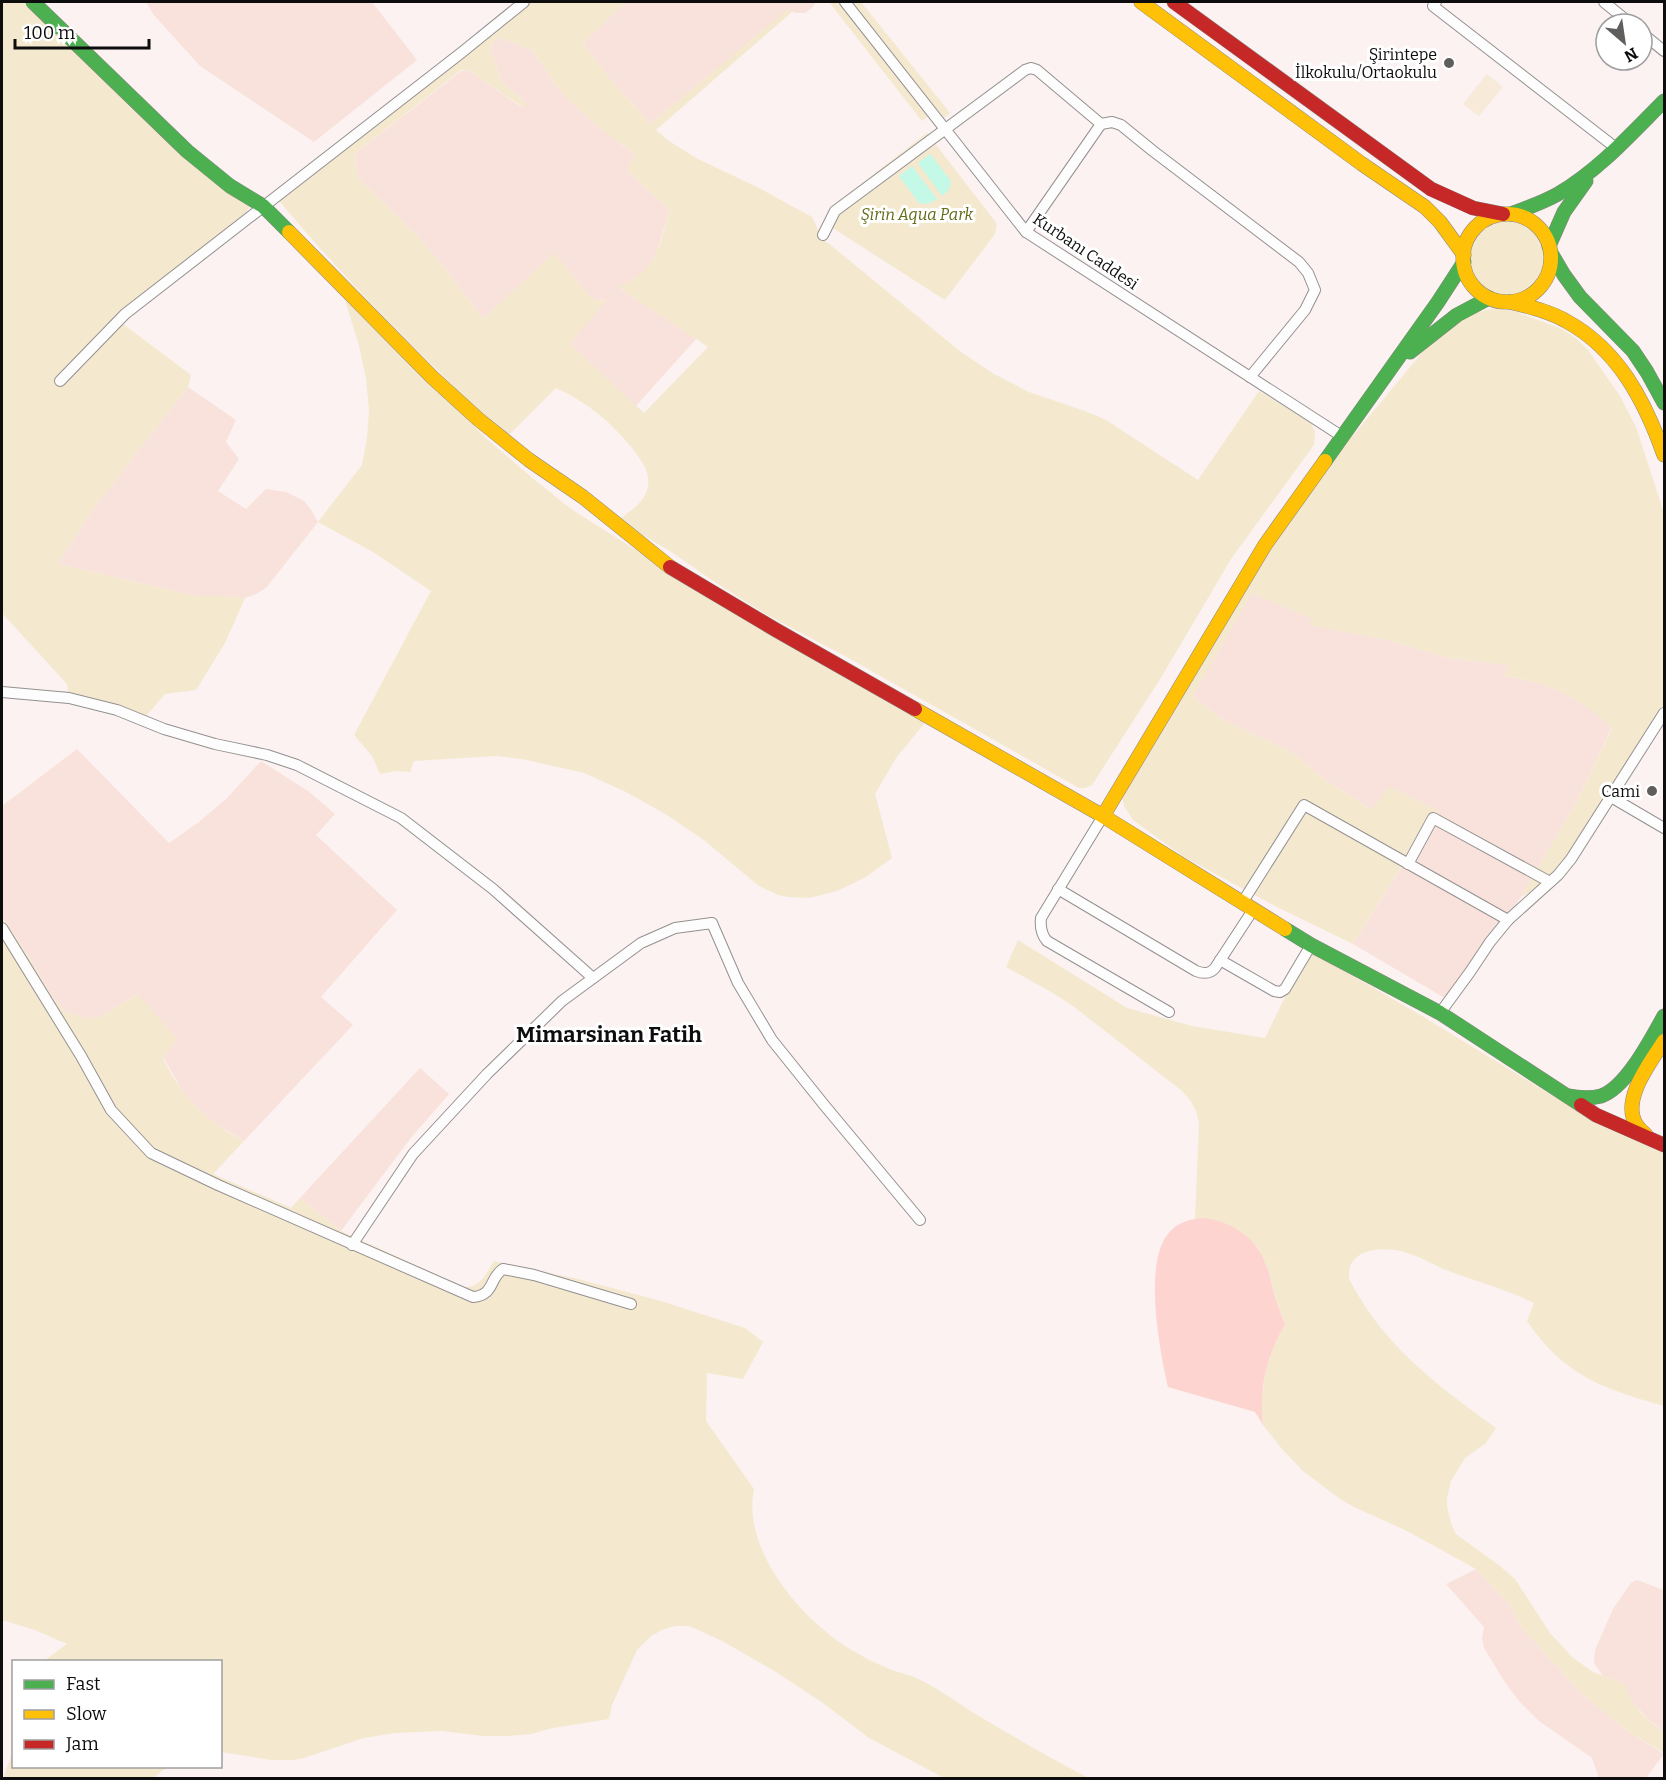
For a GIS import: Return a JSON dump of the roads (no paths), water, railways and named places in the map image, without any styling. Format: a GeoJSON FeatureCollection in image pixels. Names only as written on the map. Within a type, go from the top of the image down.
{"type":"FeatureCollection","features":[{"type":"Feature","properties":{"kind":"main road"},"geometry":{"type":"LineString","coordinates":[[33,2],[203,167],[233,189],[263,206],[432,377],[478,420],[529,460],[583,497],[672,568],[786,636],[1103,816],[1311,945],[1440,1012],[1596,1115],[1662,1144]]}},
{"type":"Feature","properties":{"kind":"main road"},"geometry":{"type":"LineString","coordinates":[[1141,2],[1362,164],[1425,207],[1440,222],[1464,258],[1468,277],[1472,283],[1489,298],[1530,306],[1555,315],[1580,328],[1599,344],[1633,384],[1665,455]]}},
{"type":"Feature","properties":{"kind":"main road"},"geometry":{"type":"LineString","coordinates":[[1174,2],[1431,189],[1473,208],[1525,218],[1538,226],[1564,275],[1580,297],[1633,351],[1665,403]]}},
{"type":"Feature","properties":{"kind":"main road"},"geometry":{"type":"LineString","coordinates":[[1504,301],[1519,300],[1539,288],[1547,276],[1555,227],[1562,214],[1599,165],[1665,101]]}},
{"type":"Feature","properties":{"kind":"main road"},"geometry":{"type":"LineString","coordinates":[[1103,816],[1265,545],[1438,302],[1464,258],[1467,240],[1476,227],[1488,218],[1544,201],[1565,190],[1599,165]]}},
{"type":"Feature","properties":{"kind":"main road"},"geometry":{"type":"LineString","coordinates":[[1392,368],[1450,319],[1489,298]]}},
{"type":"Feature","properties":{"kind":"main road"},"geometry":{"type":"LineString","coordinates":[[1565,1095],[1576,1098],[1600,1096],[1614,1090],[1619,1086],[1665,1016]]}},
{"type":"Feature","properties":{"kind":"main road"},"geometry":{"type":"LineString","coordinates":[[1662,1144],[1641,1131],[1633,1118],[1631,1103],[1638,1083],[1665,1041]]}},
{"type":"Feature","properties":{"kind":"street"},"geometry":{"type":"LineString","coordinates":[[60,381],[125,314],[524,2]]}},
{"type":"Feature","properties":{"kind":"street","name":"Kurbanı Caddesi"},"geometry":{"type":"LineString","coordinates":[[845,2],[1026,232],[1343,437]]}},
{"type":"Feature","properties":{"kind":"street"},"geometry":{"type":"LineString","coordinates":[[1436,2],[1432,6],[1616,148]]}},
{"type":"Feature","properties":{"kind":"street"},"geometry":{"type":"LineString","coordinates":[[1604,2],[1616,12]]}},
{"type":"Feature","properties":{"kind":"street"},"geometry":{"type":"LineString","coordinates":[[823,235],[835,212],[947,130],[1025,69],[1037,70],[1101,124]]}},
{"type":"Feature","properties":{"kind":"street"},"geometry":{"type":"LineString","coordinates":[[1026,232],[1101,124],[1112,122],[1121,125],[1299,262],[1308,273],[1316,290],[1313,297],[1250,377]]}},
{"type":"Feature","properties":{"kind":"street"},"geometry":{"type":"LineString","coordinates":[[2,692],[69,698],[117,710],[164,729],[216,744],[267,755],[297,765],[401,818],[494,890],[593,978]]}},
{"type":"Feature","properties":{"kind":"street"},"geometry":{"type":"LineString","coordinates":[[1440,1012],[1508,920],[1550,882],[1571,859],[1665,713]]}},
{"type":"Feature","properties":{"kind":"street"},"geometry":{"type":"LineString","coordinates":[[1611,796],[1665,828]]}},
{"type":"Feature","properties":{"kind":"street"},"geometry":{"type":"LineString","coordinates":[[1058,889],[1200,973],[1210,972],[1221,960],[1247,906],[1304,805],[1508,920]]}},
{"type":"Feature","properties":{"kind":"street"},"geometry":{"type":"LineString","coordinates":[[1103,816],[1041,918],[1041,928],[1047,941],[1169,1012]]}},
{"type":"Feature","properties":{"kind":"street"},"geometry":{"type":"LineString","coordinates":[[1408,864],[1433,818],[1550,882]]}},
{"type":"Feature","properties":{"kind":"street"},"geometry":{"type":"LineString","coordinates":[[352,1245],[413,1155],[487,1074],[562,1001],[641,943],[675,928],[712,923],[738,983],[772,1040],[920,1220]]}},
{"type":"Feature","properties":{"kind":"street"},"geometry":{"type":"LineString","coordinates":[[2,928],[81,1056],[111,1110],[151,1152],[218,1185],[473,1297],[488,1292],[497,1273],[503,1269],[534,1275],[630,1304]]}},
{"type":"Feature","properties":{"kind":"street"},"geometry":{"type":"LineString","coordinates":[[1221,960],[1280,992],[1285,989],[1311,945]]}},
{"type":"Feature","properties":{"kind":"place","name":"Şirintepe İlkokulu/Ortaokulu"},"geometry":{"type":"Point","coordinates":[1449,63]}},
{"type":"Feature","properties":{"kind":"place","name":"Cami"},"geometry":{"type":"Point","coordinates":[1652,791]}},
{"type":"Feature","properties":{"kind":"district","name":"Mimarsinan Fatih"},"geometry":{"type":"Point","coordinates":[609,1034]}},
{"type":"Feature","properties":{"kind":"park label","name":"Şirin Aqua Park"},"geometry":{"type":"Point","coordinates":[917,214]}}]}
